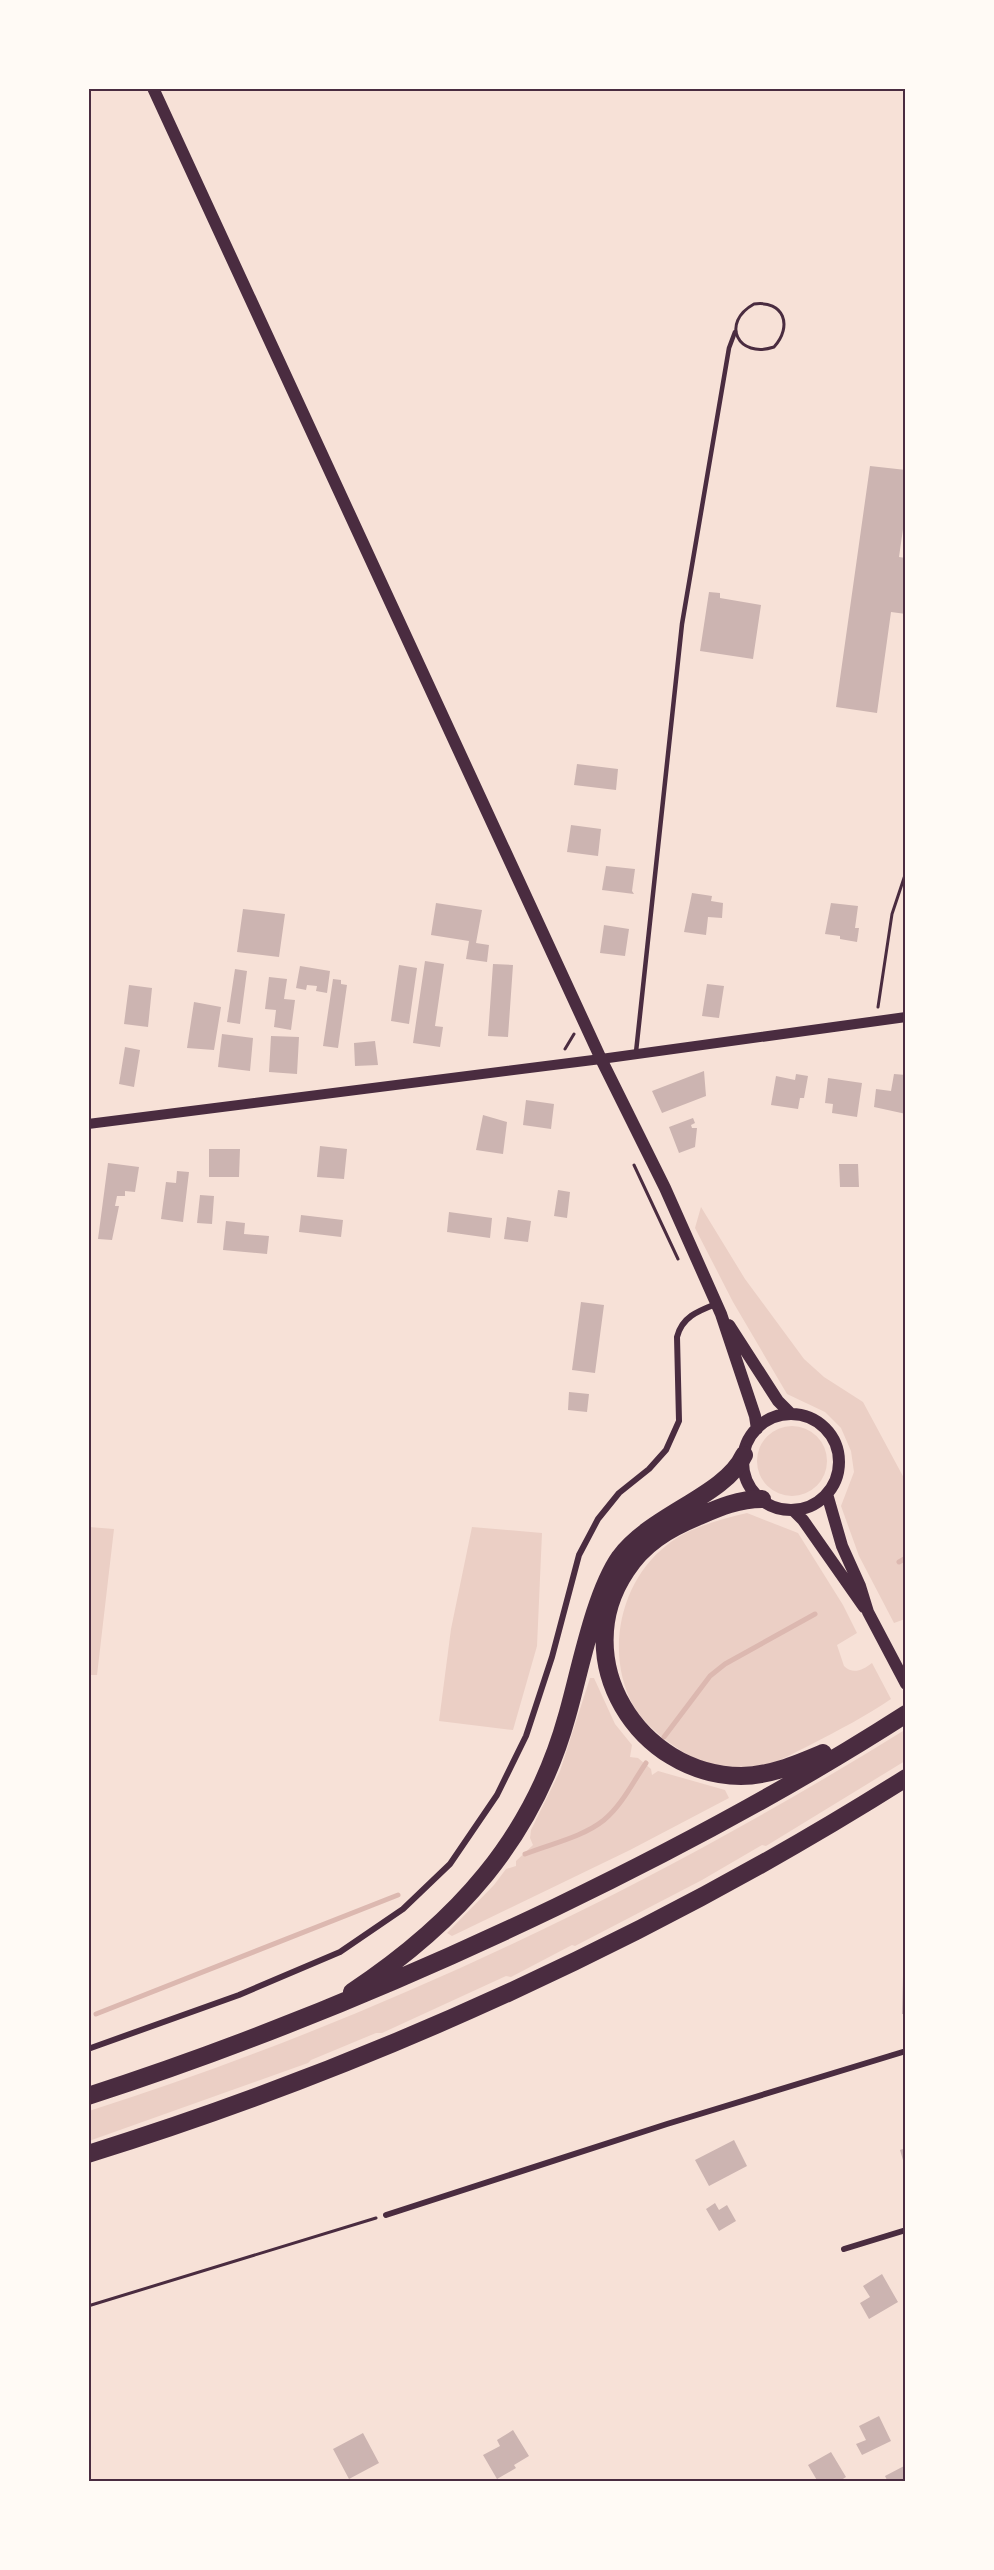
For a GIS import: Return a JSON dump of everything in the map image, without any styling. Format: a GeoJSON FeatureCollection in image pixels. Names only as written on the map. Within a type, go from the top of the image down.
{"type":"FeatureCollection","features":[{"type":"Feature","properties":{"kind":"highway"},"geometry":{"type":"LineString","coordinates":[[320,2013],[360,1987],[451,1915],[514,1839],[540,1790],[557,1749],[602,1595],[614,1567],[636,1539],[664,1518],[729,1477],[738,1467],[744,1455]]}},
{"type":"Feature","properties":{"kind":"highway"},"geometry":{"type":"LineString","coordinates":[[762,1499],[748,1499],[724,1505],[657,1537],[639,1553],[614,1592],[607,1622],[605,1648],[615,1692],[637,1728],[655,1745],[695,1768],[719,1774],[742,1776],[765,1773],[790,1766],[873,1734]]}},
{"type":"Feature","properties":{"kind":"highway"},"geometry":{"type":"LineString","coordinates":[[88,2096],[198,2059],[320,2013],[459,1954],[650,1861],[906,1714]]}},
{"type":"Feature","properties":{"kind":"highway"},"geometry":{"type":"LineString","coordinates":[[88,2154],[212,2113],[301,2079],[474,2007],[670,1913],[772,1857],[906,1778]]}},
{"type":"Feature","properties":{"kind":"main road"},"geometry":{"type":"LineString","coordinates":[[153,88],[601,1059],[665,1188],[719,1309],[755,1416],[756,1429]]}},
{"type":"Feature","properties":{"kind":"main road"},"geometry":{"type":"LineString","coordinates":[[719,1309],[778,1401],[790,1414]]}},
{"type":"Feature","properties":{"kind":"main road"},"geometry":{"type":"LineString","coordinates":[[790,1414],[813,1419],[825,1428],[834,1440],[839,1455],[839,1470],[827,1494],[811,1505],[793,1510],[780,1508],[762,1499],[753,1490],[748,1481],[744,1455],[748,1441],[756,1429],[768,1420],[790,1414]]}},
{"type":"Feature","properties":{"kind":"main road"},"geometry":{"type":"LineString","coordinates":[[827,1494],[842,1546],[860,1586],[868,1612],[906,1684]]}},
{"type":"Feature","properties":{"kind":"main road"},"geometry":{"type":"LineString","coordinates":[[793,1510],[803,1520],[852,1593],[868,1612]]}},
{"type":"Feature","properties":{"kind":"street"},"geometry":{"type":"LineString","coordinates":[[88,1124],[601,1059],[636,1052],[906,1017]]}},
{"type":"Feature","properties":{"kind":"street"},"geometry":{"type":"LineString","coordinates":[[88,2049],[239,1995],[340,1952],[403,1909],[450,1864],[498,1795],[526,1736],[552,1657],[579,1555],[598,1520],[619,1493],[649,1469],[666,1450],[679,1421],[677,1337],[680,1325],[694,1313],[719,1309]]}},
{"type":"Feature","properties":{"kind":"street"},"geometry":{"type":"LineString","coordinates":[[386,2215],[667,2124],[906,2051]]}},
{"type":"Feature","properties":{"kind":"street"},"geometry":{"type":"LineString","coordinates":[[844,2249],[906,2230]]}},
{"type":"Feature","properties":{"kind":"lane"},"geometry":{"type":"LineString","coordinates":[[636,1052],[682,624],[729,348],[735,332]]}},
{"type":"Feature","properties":{"kind":"path"},"geometry":{"type":"LineString","coordinates":[[754,304],[771,304],[778,309],[784,319],[781,339],[774,347],[767,350],[743,346],[735,332],[744,311],[754,304]]}},
{"type":"Feature","properties":{"kind":"path"},"geometry":{"type":"LineString","coordinates":[[876,1021],[892,914],[906,872]]}},
{"type":"Feature","properties":{"kind":"path"},"geometry":{"type":"LineString","coordinates":[[88,2306],[386,2215]]}},
{"type":"Feature","properties":{"kind":"shaded area"},"geometry":{"type":"Polygon","coordinates":[[[701,1207],[745,1279],[804,1359],[824,1377],[863,1402],[905,1480],[905,1619],[894,1623],[859,1556],[841,1506],[854,1472],[851,1451],[841,1428],[825,1412],[787,1394],[733,1302],[695,1228],[701,1207]]]}},
{"type":"Feature","properties":{"kind":"shaded area"},"geometry":{"type":"Polygon","coordinates":[[[799,1426],[812,1432],[821,1441],[825,1447],[827,1461],[825,1475],[817,1486],[806,1494],[785,1496],[767,1486],[759,1475],[757,1454],[767,1436],[778,1428],[799,1426]]]}},
{"type":"Feature","properties":{"kind":"shaded area"},"geometry":{"type":"Polygon","coordinates":[[[747,1513],[798,1533],[843,1605],[857,1633],[837,1645],[844,1666],[847,1669],[858,1670],[872,1663],[891,1699],[852,1723],[781,1759],[755,1766],[727,1767],[710,1765],[694,1758],[674,1746],[646,1722],[633,1705],[624,1685],[619,1641],[628,1598],[638,1578],[651,1560],[667,1545],[684,1534],[716,1521],[747,1513]]]}},
{"type":"Feature","properties":{"kind":"shaded area"},"geometry":{"type":"Polygon","coordinates":[[[89,1527],[114,1529],[97,1675],[89,1675],[89,1527]]]}},
{"type":"Feature","properties":{"kind":"shaded area"},"geometry":{"type":"Polygon","coordinates":[[[472,1527],[542,1533],[537,1646],[513,1730],[439,1721],[451,1629],[472,1527]]]}},
{"type":"Feature","properties":{"kind":"shaded area"},"geometry":{"type":"Polygon","coordinates":[[[590,1678],[594,1678],[615,1724],[632,1745],[630,1757],[638,1758],[651,1769],[652,1775],[658,1771],[725,1790],[729,1798],[630,1850],[452,1936],[447,1933],[494,1885],[506,1869],[516,1866],[516,1861],[533,1845],[530,1838],[531,1830],[560,1771],[590,1678]]]}},
{"type":"Feature","properties":{"kind":"shaded area"},"geometry":{"type":"Polygon","coordinates":[[[903,1731],[905,1761],[766,1846],[762,1845],[702,1880],[575,1946],[572,1945],[511,1977],[506,1976],[382,2033],[376,2033],[308,2063],[89,2141],[89,2111],[196,2075],[301,2035],[508,1946],[609,1897],[708,1844],[807,1789],[903,1731]]]}},
{"type":"Feature","properties":{"kind":"building"},"geometry":{"type":"Polygon","coordinates":[[[870,466],[906,470],[906,508],[899,557],[906,558],[906,614],[891,612],[877,713],[836,707],[870,466]]]}},
{"type":"Feature","properties":{"kind":"building"},"geometry":{"type":"Polygon","coordinates":[[[709,592],[720,593],[720,598],[761,605],[753,659],[700,651],[709,592]]]}},
{"type":"Feature","properties":{"kind":"building"},"geometry":{"type":"Polygon","coordinates":[[[577,764],[618,769],[616,790],[574,785],[577,764]]]}},
{"type":"Feature","properties":{"kind":"building"},"geometry":{"type":"Polygon","coordinates":[[[571,825],[601,829],[598,856],[567,852],[571,825]]]}},
{"type":"Feature","properties":{"kind":"building"},"geometry":{"type":"Polygon","coordinates":[[[606,866],[635,869],[632,891],[634,894],[602,890],[606,866]]]}},
{"type":"Feature","properties":{"kind":"building"},"geometry":{"type":"Polygon","coordinates":[[[692,893],[712,896],[711,901],[723,903],[722,918],[708,917],[706,935],[684,932],[692,893]]]}},
{"type":"Feature","properties":{"kind":"building"},"geometry":{"type":"Polygon","coordinates":[[[436,903],[482,910],[476,943],[489,945],[487,962],[466,959],[469,941],[431,935],[436,903]]]}},
{"type":"Feature","properties":{"kind":"building"},"geometry":{"type":"Polygon","coordinates":[[[831,903],[858,906],[855,928],[859,928],[857,942],[825,934],[831,903]]]}},
{"type":"Feature","properties":{"kind":"building"},"geometry":{"type":"Polygon","coordinates":[[[243,909],[285,914],[279,957],[237,952],[243,909]]]}},
{"type":"Feature","properties":{"kind":"building"},"geometry":{"type":"Polygon","coordinates":[[[604,925],[629,929],[625,956],[600,953],[604,925]]]}},
{"type":"Feature","properties":{"kind":"building"},"geometry":{"type":"Polygon","coordinates":[[[425,961],[444,964],[435,1026],[443,1027],[440,1047],[413,1043],[425,961]]]}},
{"type":"Feature","properties":{"kind":"building"},"geometry":{"type":"Polygon","coordinates":[[[493,964],[513,965],[508,1037],[488,1036],[493,964]]]}},
{"type":"Feature","properties":{"kind":"building"},"geometry":{"type":"Polygon","coordinates":[[[399,965],[417,968],[409,1024],[391,1021],[399,965]]]}},
{"type":"Feature","properties":{"kind":"building"},"geometry":{"type":"Polygon","coordinates":[[[300,966],[330,971],[327,993],[316,991],[317,986],[307,985],[306,990],[296,988],[300,966]]]}},
{"type":"Feature","properties":{"kind":"building"},"geometry":{"type":"Polygon","coordinates":[[[235,969],[247,971],[240,1024],[227,1022],[235,969]]]}},
{"type":"Feature","properties":{"kind":"building"},"geometry":{"type":"Polygon","coordinates":[[[269,977],[287,979],[284,999],[295,1000],[291,1030],[274,1027],[276,1010],[265,1009],[269,977]]]}},
{"type":"Feature","properties":{"kind":"building"},"geometry":{"type":"Polygon","coordinates":[[[333,979],[341,980],[341,984],[347,985],[338,1048],[323,1046],[333,979]]]}},
{"type":"Feature","properties":{"kind":"building"},"geometry":{"type":"Polygon","coordinates":[[[707,984],[724,986],[719,1018],[702,1016],[707,984]]]}},
{"type":"Feature","properties":{"kind":"building"},"geometry":{"type":"Polygon","coordinates":[[[129,985],[152,988],[148,1027],[124,1024],[129,985]]]}},
{"type":"Feature","properties":{"kind":"building"},"geometry":{"type":"Polygon","coordinates":[[[194,1002],[221,1007],[214,1050],[187,1048],[194,1002]]]}},
{"type":"Feature","properties":{"kind":"building"},"geometry":{"type":"Polygon","coordinates":[[[222,1034],[253,1038],[250,1071],[218,1067],[222,1034]]]}},
{"type":"Feature","properties":{"kind":"building"},"geometry":{"type":"Polygon","coordinates":[[[271,1036],[299,1037],[297,1074],[269,1072],[271,1036]]]}},
{"type":"Feature","properties":{"kind":"building"},"geometry":{"type":"Polygon","coordinates":[[[375,1041],[378,1065],[355,1066],[354,1043],[375,1041]]]}},
{"type":"Feature","properties":{"kind":"building"},"geometry":{"type":"Polygon","coordinates":[[[125,1047],[140,1050],[134,1087],[119,1084],[125,1047]]]}},
{"type":"Feature","properties":{"kind":"building"},"geometry":{"type":"Polygon","coordinates":[[[704,1071],[706,1096],[662,1113],[652,1091],[704,1071]]]}},
{"type":"Feature","properties":{"kind":"building"},"geometry":{"type":"Polygon","coordinates":[[[796,1074],[808,1076],[804,1098],[800,1098],[798,1109],[771,1105],[776,1076],[795,1080],[796,1074]]]}},
{"type":"Feature","properties":{"kind":"building"},"geometry":{"type":"Polygon","coordinates":[[[894,1074],[906,1075],[906,1114],[874,1107],[876,1089],[891,1091],[894,1074]]]}},
{"type":"Feature","properties":{"kind":"building"},"geometry":{"type":"Polygon","coordinates":[[[828,1078],[862,1083],[857,1117],[832,1113],[833,1104],[825,1103],[828,1078]]]}},
{"type":"Feature","properties":{"kind":"building"},"geometry":{"type":"Polygon","coordinates":[[[526,1100],[554,1104],[551,1129],[523,1125],[526,1100]]]}},
{"type":"Feature","properties":{"kind":"building"},"geometry":{"type":"Polygon","coordinates":[[[483,1115],[507,1122],[503,1154],[476,1150],[483,1115]]]}},
{"type":"Feature","properties":{"kind":"building"},"geometry":{"type":"Polygon","coordinates":[[[693,1118],[695,1123],[691,1125],[692,1128],[697,1128],[695,1147],[679,1153],[669,1127],[693,1118]]]}},
{"type":"Feature","properties":{"kind":"building"},"geometry":{"type":"Polygon","coordinates":[[[320,1146],[347,1149],[344,1179],[317,1177],[320,1146]]]}},
{"type":"Feature","properties":{"kind":"building"},"geometry":{"type":"Polygon","coordinates":[[[209,1149],[240,1149],[239,1177],[209,1177],[209,1149]]]}},
{"type":"Feature","properties":{"kind":"building"},"geometry":{"type":"Polygon","coordinates":[[[108,1163],[139,1167],[135,1192],[125,1191],[125,1196],[117,1196],[115,1206],[119,1206],[112,1240],[98,1239],[108,1163]]]}},
{"type":"Feature","properties":{"kind":"building"},"geometry":{"type":"Polygon","coordinates":[[[839,1164],[858,1164],[859,1187],[840,1187],[839,1164]]]}},
{"type":"Feature","properties":{"kind":"building"},"geometry":{"type":"Polygon","coordinates":[[[177,1171],[189,1172],[183,1222],[161,1219],[166,1182],[176,1183],[177,1171]]]}},
{"type":"Feature","properties":{"kind":"building"},"geometry":{"type":"Polygon","coordinates":[[[558,1190],[570,1192],[567,1218],[554,1216],[558,1190]]]}},
{"type":"Feature","properties":{"kind":"building"},"geometry":{"type":"Polygon","coordinates":[[[200,1195],[214,1196],[212,1224],[197,1223],[200,1195]]]}},
{"type":"Feature","properties":{"kind":"building"},"geometry":{"type":"Polygon","coordinates":[[[449,1212],[492,1218],[490,1238],[447,1232],[449,1212]]]}},
{"type":"Feature","properties":{"kind":"building"},"geometry":{"type":"Polygon","coordinates":[[[301,1215],[343,1220],[341,1237],[299,1232],[301,1215]]]}},
{"type":"Feature","properties":{"kind":"building"},"geometry":{"type":"Polygon","coordinates":[[[507,1217],[531,1221],[528,1242],[504,1239],[507,1217]]]}},
{"type":"Feature","properties":{"kind":"building"},"geometry":{"type":"Polygon","coordinates":[[[226,1221],[245,1223],[244,1234],[269,1236],[267,1254],[223,1250],[226,1221]]]}},
{"type":"Feature","properties":{"kind":"building"},"geometry":{"type":"Polygon","coordinates":[[[581,1302],[604,1305],[595,1373],[572,1370],[581,1302]]]}},
{"type":"Feature","properties":{"kind":"building"},"geometry":{"type":"Polygon","coordinates":[[[569,1392],[589,1394],[587,1412],[568,1410],[569,1392]]]}},
{"type":"Feature","properties":{"kind":"building"},"geometry":{"type":"Polygon","coordinates":[[[903,1976],[906,1976],[906,2014],[902,2014],[903,1976]]]}},
{"type":"Feature","properties":{"kind":"building"},"geometry":{"type":"Polygon","coordinates":[[[734,2140],[747,2166],[709,2186],[695,2160],[734,2140]]]}},
{"type":"Feature","properties":{"kind":"building"},"geometry":{"type":"Polygon","coordinates":[[[906,2148],[906,2167],[905,2167],[900,2150],[906,2148]]]}},
{"type":"Feature","properties":{"kind":"building"},"geometry":{"type":"Polygon","coordinates":[[[715,2203],[719,2210],[727,2205],[736,2221],[719,2231],[706,2209],[715,2203]]]}},
{"type":"Feature","properties":{"kind":"building"},"geometry":{"type":"Polygon","coordinates":[[[882,2274],[898,2302],[869,2319],[860,2303],[870,2297],[863,2286],[882,2274]]]}},
{"type":"Feature","properties":{"kind":"building"},"geometry":{"type":"Polygon","coordinates":[[[879,2416],[891,2441],[862,2455],[856,2444],[866,2440],[859,2426],[879,2416]]]}},
{"type":"Feature","properties":{"kind":"building"},"geometry":{"type":"Polygon","coordinates":[[[513,2430],[529,2456],[514,2465],[516,2468],[497,2479],[483,2455],[500,2446],[497,2440],[513,2430]]]}},
{"type":"Feature","properties":{"kind":"building"},"geometry":{"type":"Polygon","coordinates":[[[363,2433],[379,2463],[349,2479],[333,2449],[363,2433]]]}},
{"type":"Feature","properties":{"kind":"building"},"geometry":{"type":"Polygon","coordinates":[[[831,2452],[846,2477],[838,2482],[818,2482],[808,2465],[831,2452]]]}},
{"type":"Feature","properties":{"kind":"building"},"geometry":{"type":"Polygon","coordinates":[[[906,2465],[906,2482],[888,2482],[885,2476],[906,2465]]]}},
{"type":"Feature","properties":{"kind":"waterway"},"geometry":{"type":"LineString","coordinates":[[899,1562],[906,1558]]}},
{"type":"Feature","properties":{"kind":"waterway"},"geometry":{"type":"LineString","coordinates":[[664,1737],[710,1676],[725,1664],[815,1614]]}},
{"type":"Feature","properties":{"kind":"waterway"},"geometry":{"type":"LineString","coordinates":[[525,1854],[576,1836],[604,1820],[622,1800],[646,1763]]}},
{"type":"Feature","properties":{"kind":"waterway"},"geometry":{"type":"LineString","coordinates":[[96,2014],[398,1895]]}}]}
